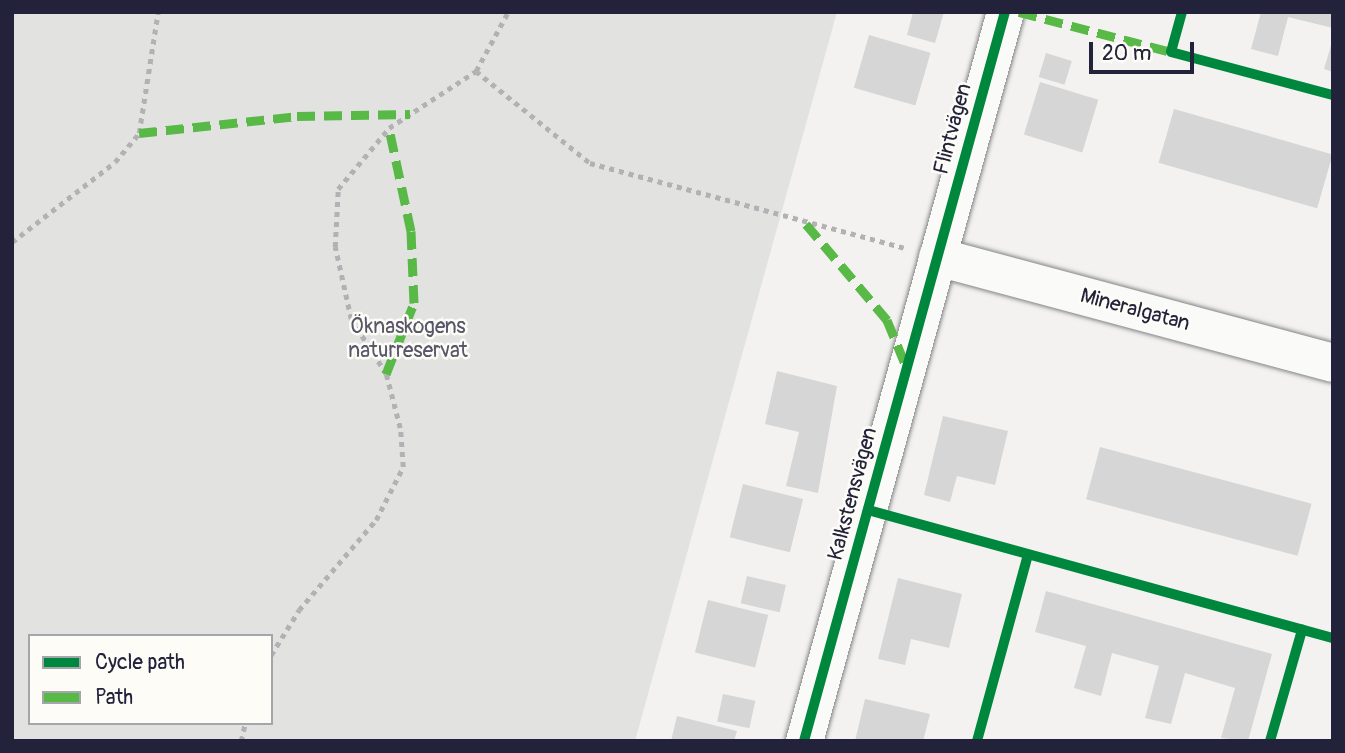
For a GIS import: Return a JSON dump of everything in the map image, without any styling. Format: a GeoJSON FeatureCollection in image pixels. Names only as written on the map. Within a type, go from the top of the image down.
{"type":"FeatureCollection","features":[{"type":"Feature","properties":{"kind":"street","name":"Flintvägen"},"geometry":{"type":"LineString","coordinates":[[938,257],[1005,12]]}},
{"type":"Feature","properties":{"kind":"street","name":"Mineralgatan"},"geometry":{"type":"LineString","coordinates":[[938,257],[1333,363]]}},
{"type":"Feature","properties":{"kind":"street","name":"Kalkstensvägen"},"geometry":{"type":"LineString","coordinates":[[804,741],[938,257]]}},
{"type":"Feature","properties":{"kind":"path"},"geometry":{"type":"LineString","coordinates":[[12,242],[115,162],[139,133],[158,12]]}},
{"type":"Feature","properties":{"kind":"path"},"geometry":{"type":"LineString","coordinates":[[273,652],[299,610],[376,520],[403,467],[400,428],[386,374],[351,319],[335,247],[338,189],[389,128],[476,71],[508,12]]}},
{"type":"Feature","properties":{"kind":"path"},"geometry":{"type":"LineString","coordinates":[[476,71],[590,163],[938,257]]}},
{"type":"Feature","properties":{"kind":"green space","name":"Öknaskogens naturreservat"},"geometry":{"type":"Polygon","coordinates":[[[12,12],[837,12],[635,741],[12,741],[12,12]]]}},
{"type":"Feature","properties":{"kind":"building"},"geometry":{"type":"Polygon","coordinates":[[[913,12],[944,12],[935,43],[907,35],[913,12]]]}},
{"type":"Feature","properties":{"kind":"building"},"geometry":{"type":"Polygon","coordinates":[[[1261,12],[1333,12],[1333,28],[1288,17],[1278,56],[1251,49],[1261,12]]]}},
{"type":"Feature","properties":{"kind":"building"},"geometry":{"type":"Polygon","coordinates":[[[869,35],[931,53],[915,106],[854,88],[869,35]]]}},
{"type":"Feature","properties":{"kind":"building"},"geometry":{"type":"Polygon","coordinates":[[[1333,43],[1333,72],[1324,69],[1333,43]]]}},
{"type":"Feature","properties":{"kind":"building"},"geometry":{"type":"Polygon","coordinates":[[[1046,53],[1072,61],[1065,85],[1039,77],[1046,53]]]}},
{"type":"Feature","properties":{"kind":"building"},"geometry":{"type":"Polygon","coordinates":[[[1040,82],[1098,100],[1082,152],[1024,135],[1040,82]]]}},
{"type":"Feature","properties":{"kind":"building"},"geometry":{"type":"Polygon","coordinates":[[[1174,109],[1333,154],[1317,208],[1159,163],[1174,109]]]}},
{"type":"Feature","properties":{"kind":"building"},"geometry":{"type":"Polygon","coordinates":[[[777,371],[837,386],[818,493],[786,486],[799,432],[765,424],[777,371]]]}},
{"type":"Feature","properties":{"kind":"building"},"geometry":{"type":"Polygon","coordinates":[[[943,416],[1008,431],[995,485],[957,476],[950,502],[924,495],[943,416]]]}},
{"type":"Feature","properties":{"kind":"building"},"geometry":{"type":"Polygon","coordinates":[[[1100,447],[1312,504],[1298,556],[1086,499],[1100,447]]]}},
{"type":"Feature","properties":{"kind":"building"},"geometry":{"type":"Polygon","coordinates":[[[743,484],[803,499],[790,552],[730,537],[743,484]]]}},
{"type":"Feature","properties":{"kind":"building"},"geometry":{"type":"Polygon","coordinates":[[[747,576],[786,585],[780,612],[741,603],[747,576]]]}},
{"type":"Feature","properties":{"kind":"building"},"geometry":{"type":"Polygon","coordinates":[[[898,578],[962,594],[949,648],[911,639],[905,665],[878,659],[898,578]]]}},
{"type":"Feature","properties":{"kind":"building"},"geometry":{"type":"Polygon","coordinates":[[[1046,591],[1272,654],[1248,741],[1221,738],[1235,688],[1185,673],[1171,724],[1145,718],[1159,666],[1112,653],[1101,696],[1074,688],[1086,646],[1035,632],[1046,591]]]}},
{"type":"Feature","properties":{"kind":"building"},"geometry":{"type":"Polygon","coordinates":[[[708,600],[768,615],[755,667],[695,652],[708,600]]]}},
{"type":"Feature","properties":{"kind":"building"},"geometry":{"type":"Polygon","coordinates":[[[723,694],[755,701],[749,728],[717,721],[723,694]]]}},
{"type":"Feature","properties":{"kind":"building"},"geometry":{"type":"Polygon","coordinates":[[[865,699],[930,714],[923,741],[855,741],[865,699]]]}},
{"type":"Feature","properties":{"kind":"building"},"geometry":{"type":"Polygon","coordinates":[[[677,716],[737,731],[734,741],[671,741],[677,716]]]}},
{"type":"Feature","properties":{"kind":"marked path"},"geometry":{"type":"LineString","coordinates":[[1019,12],[1171,52]]}},
{"type":"Feature","properties":{"kind":"marked path"},"geometry":{"type":"LineString","coordinates":[[139,133],[297,116],[410,114]]}},
{"type":"Feature","properties":{"kind":"marked path"},"geometry":{"type":"LineString","coordinates":[[386,374],[414,303],[411,231],[389,128]]}},
{"type":"Feature","properties":{"kind":"marked path"},"geometry":{"type":"LineString","coordinates":[[806,224],[887,320],[906,366]]}},
{"type":"Feature","properties":{"kind":"cycle path"},"geometry":{"type":"LineString","coordinates":[[804,741],[1005,12]]}},
{"type":"Feature","properties":{"kind":"cycle path"},"geometry":{"type":"LineString","coordinates":[[1182,12],[1171,52],[1333,95]]}},
{"type":"Feature","properties":{"kind":"cycle path"},"geometry":{"type":"LineString","coordinates":[[868,510],[1333,638]]}},
{"type":"Feature","properties":{"kind":"cycle path"},"geometry":{"type":"LineString","coordinates":[[977,741],[1028,555]]}},
{"type":"Feature","properties":{"kind":"cycle path"},"geometry":{"type":"LineString","coordinates":[[1270,741],[1302,630]]}}]}
